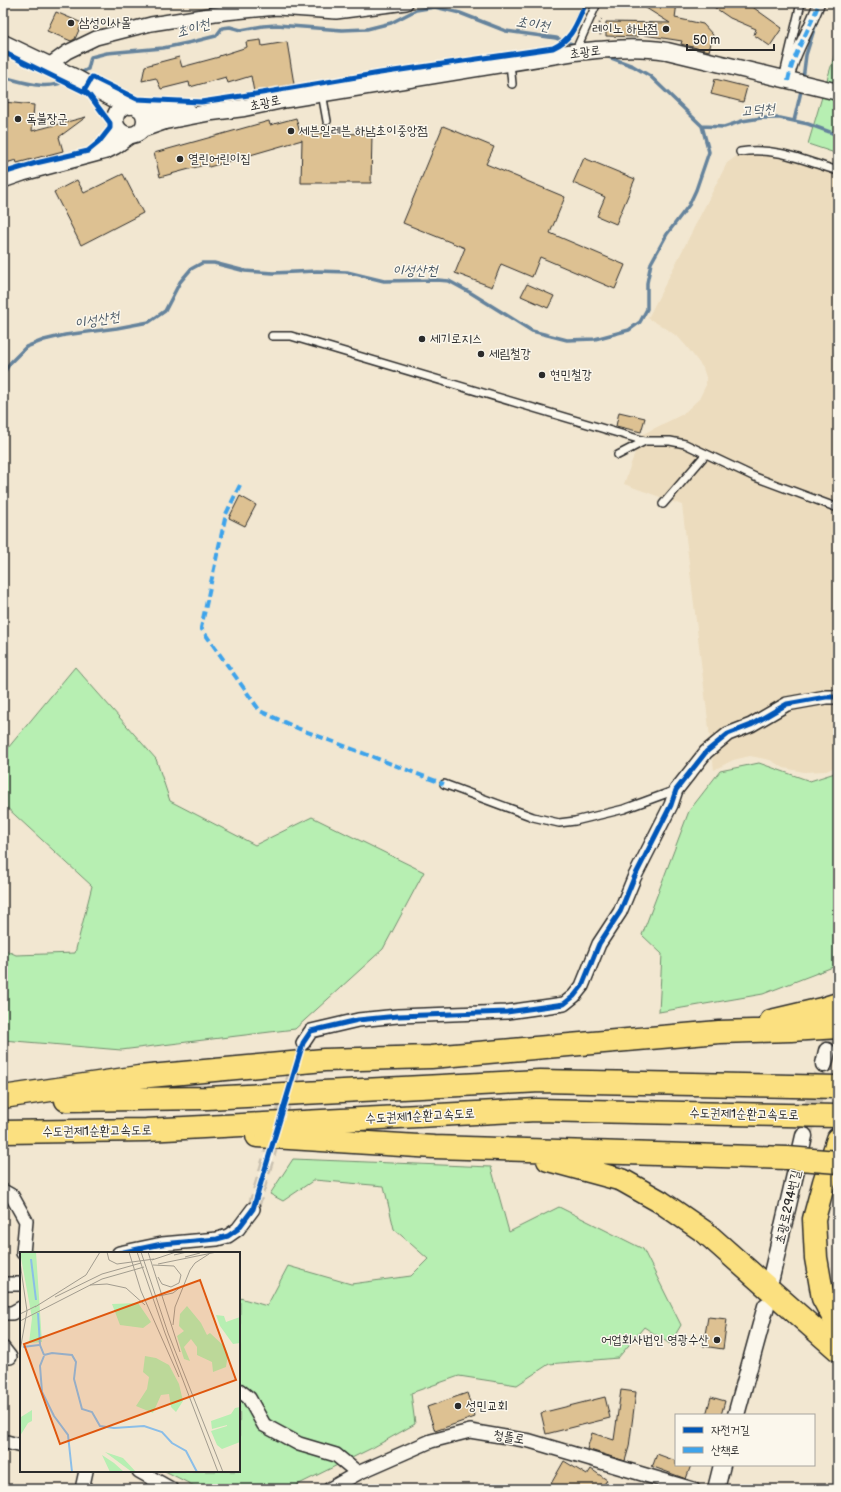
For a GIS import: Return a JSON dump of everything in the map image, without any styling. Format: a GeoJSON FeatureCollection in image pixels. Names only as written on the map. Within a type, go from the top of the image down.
{"type":"FeatureCollection","features":[{"type":"Feature","properties":{"kind":"highway"},"geometry":{"type":"LineString","coordinates":[[719,1032],[822,1009],[838,1004]]}},
{"type":"Feature","properties":{"kind":"highway"},"geometry":{"type":"LineString","coordinates":[[3,1099],[139,1077],[324,1060],[446,1056],[719,1032],[838,1027]]}},
{"type":"Feature","properties":{"kind":"highway"},"geometry":{"type":"LineString","coordinates":[[3,1099],[207,1098],[540,1081],[838,1087]]}},
{"type":"Feature","properties":{"kind":"highway","name":"수도권제1순환고속도로"},"geometry":{"type":"LineString","coordinates":[[3,1132],[146,1130],[536,1110],[838,1116]]}},
{"type":"Feature","properties":{"kind":"highway"},"geometry":{"type":"LineString","coordinates":[[146,1130],[434,1147],[787,1158],[838,1162]]}},
{"type":"Feature","properties":{"kind":"highway"},"geometry":{"type":"LineString","coordinates":[[838,1139],[814,1219],[816,1258],[823,1298],[838,1326]]}},
{"type":"Feature","properties":{"kind":"highway"},"geometry":{"type":"LineString","coordinates":[[514,1150],[622,1180],[661,1202],[706,1233],[838,1350]]}},
{"type":"Feature","properties":{"kind":"street"},"geometry":{"type":"LineString","coordinates":[[49,65],[67,52],[96,38],[152,24],[215,14],[276,8],[336,12],[406,3]]}},
{"type":"Feature","properties":{"kind":"street"},"geometry":{"type":"LineString","coordinates":[[794,82],[791,67],[813,20],[819,3]]}},
{"type":"Feature","properties":{"kind":"street","name":"초광로"},"geometry":{"type":"LineString","coordinates":[[3,42],[92,86],[114,99],[134,107],[154,110],[212,112]]}},
{"type":"Feature","properties":{"kind":"street","name":"초광로"},"geometry":{"type":"LineString","coordinates":[[138,132],[165,121],[212,112],[244,108],[286,99],[510,63],[570,47],[659,50],[838,92]]}},
{"type":"Feature","properties":{"kind":"street","name":"초광로"},"geometry":{"type":"LineString","coordinates":[[92,86],[110,108],[117,124]]}},
{"type":"Feature","properties":{"kind":"street"},"geometry":{"type":"LineString","coordinates":[[3,182],[23,174],[93,156],[111,150],[138,132],[144,125],[145,117],[142,112],[134,107],[126,106],[120,110],[117,115],[116,134],[110,144],[93,156]]}},
{"type":"Feature","properties":{"kind":"street"},"geometry":{"type":"LineString","coordinates":[[117,124],[123,133],[129,135],[138,132]]}},
{"type":"Feature","properties":{"kind":"street"},"geometry":{"type":"LineString","coordinates":[[303,1043],[311,1031],[358,1020],[417,1014],[507,1012],[564,1004],[574,996],[582,986],[599,944],[620,912],[634,878],[671,805],[676,790],[706,752],[728,734],[751,726],[787,704],[826,697],[838,697]]}},
{"type":"Feature","properties":{"kind":"street","name":"초광로294번길"},"geometry":{"type":"LineString","coordinates":[[771,1278],[804,1136]]}},
{"type":"Feature","properties":{"kind":"street"},"geometry":{"type":"LineString","coordinates":[[3,1191],[12,1196],[26,1221],[24,1252]]}},
{"type":"Feature","properties":{"kind":"street"},"geometry":{"type":"LineString","coordinates":[[123,1252],[162,1244],[217,1239],[228,1236],[238,1229],[253,1209]]}},
{"type":"Feature","properties":{"kind":"street"},"geometry":{"type":"LineString","coordinates":[[3,1284],[20,1284]]}},
{"type":"Feature","properties":{"kind":"street"},"geometry":{"type":"LineString","coordinates":[[736,1414],[766,1306]]}},
{"type":"Feature","properties":{"kind":"street"},"geometry":{"type":"LineString","coordinates":[[3,1313],[12,1313],[20,1309]]}},
{"type":"Feature","properties":{"kind":"street"},"geometry":{"type":"LineString","coordinates":[[240,1391],[249,1398],[264,1425],[299,1444],[336,1455],[358,1473]]}},
{"type":"Feature","properties":{"kind":"street","name":"청뜰로"},"geometry":{"type":"LineString","coordinates":[[330,1489],[358,1473],[431,1440],[470,1431],[530,1441],[693,1489]]}},
{"type":"Feature","properties":{"kind":"street"},"geometry":{"type":"LineString","coordinates":[[3,1441],[20,1446]]}},
{"type":"Feature","properties":{"kind":"street"},"geometry":{"type":"LineString","coordinates":[[716,1489],[722,1466]]}},
{"type":"Feature","properties":{"kind":"street"},"geometry":{"type":"LineString","coordinates":[[82,1489],[86,1472]]}},
{"type":"Feature","properties":{"kind":"street"},"geometry":{"type":"LineString","coordinates":[[140,1472],[171,1489]]}},
{"type":"Feature","properties":{"kind":"lane"},"geometry":{"type":"LineString","coordinates":[[570,47],[597,3]]}},
{"type":"Feature","properties":{"kind":"lane"},"geometry":{"type":"LineString","coordinates":[[794,82],[801,3]]}},
{"type":"Feature","properties":{"kind":"lane"},"geometry":{"type":"LineString","coordinates":[[510,63],[512,84]]}},
{"type":"Feature","properties":{"kind":"lane"},"geometry":{"type":"LineString","coordinates":[[322,93],[327,121]]}},
{"type":"Feature","properties":{"kind":"lane"},"geometry":{"type":"LineString","coordinates":[[740,152],[761,150],[778,153],[838,171]]}},
{"type":"Feature","properties":{"kind":"lane"},"geometry":{"type":"LineString","coordinates":[[272,336],[291,336],[645,441],[670,441],[685,444],[755,477],[838,508]]}},
{"type":"Feature","properties":{"kind":"lane"},"geometry":{"type":"LineString","coordinates":[[618,455],[645,441]]}},
{"type":"Feature","properties":{"kind":"lane"},"geometry":{"type":"LineString","coordinates":[[663,504],[706,454]]}},
{"type":"Feature","properties":{"kind":"lane"},"geometry":{"type":"LineString","coordinates":[[444,784],[533,818],[559,823],[575,821],[624,809],[676,790]]}},
{"type":"Feature","properties":{"kind":"path"},"geometry":{"type":"LineString","coordinates":[[602,15],[598,28],[604,40]]}},
{"type":"Feature","properties":{"kind":"path"},"geometry":{"type":"LineString","coordinates":[[570,47],[574,28]]}},
{"type":"Feature","properties":{"kind":"shaded area"},"geometry":{"type":"Polygon","coordinates":[[[758,152],[777,155],[838,173],[838,766],[826,771],[804,772],[784,768],[770,760],[750,756],[733,760],[714,770],[682,505],[624,484],[641,435],[683,414],[699,399],[706,385],[706,377],[703,368],[687,347],[679,338],[667,329],[648,318],[727,163],[738,155],[758,152]]]}},
{"type":"Feature","properties":{"kind":"green space"},"geometry":{"type":"Polygon","coordinates":[[[838,43],[838,154],[808,144],[838,43]]]}},
{"type":"Feature","properties":{"kind":"green space"},"geometry":{"type":"Polygon","coordinates":[[[75,667],[156,759],[170,801],[255,845],[312,817],[424,872],[383,949],[295,1029],[121,1050],[3,1040],[3,949],[16,955],[75,953],[92,886],[3,804],[3,754],[75,667]]]}},
{"type":"Feature","properties":{"kind":"green space"},"geometry":{"type":"Polygon","coordinates":[[[759,763],[810,781],[838,772],[838,965],[763,994],[659,1012],[662,954],[642,935],[689,811],[720,771],[759,763]]]}},
{"type":"Feature","properties":{"kind":"green space"},"geometry":{"type":"Polygon","coordinates":[[[293,1159],[491,1167],[509,1232],[559,1207],[643,1249],[681,1325],[670,1344],[644,1327],[618,1358],[549,1364],[517,1385],[459,1376],[411,1393],[415,1424],[374,1447],[289,1489],[200,1489],[167,1472],[240,1472],[240,1298],[267,1306],[288,1266],[351,1284],[411,1276],[428,1259],[394,1229],[384,1186],[314,1180],[283,1201],[270,1194],[293,1159]]]}},
{"type":"Feature","properties":{"kind":"building"},"geometry":{"type":"Polygon","coordinates":[[[638,3],[677,3],[675,18],[703,24],[713,35],[709,51],[681,44],[682,41],[638,34],[638,37],[606,36],[606,22],[670,23],[638,3]]]}},
{"type":"Feature","properties":{"kind":"building"},"geometry":{"type":"Polygon","coordinates":[[[708,3],[747,3],[782,28],[770,46],[754,35],[756,29],[730,18],[708,3]]]}},
{"type":"Feature","properties":{"kind":"building"},"geometry":{"type":"Polygon","coordinates":[[[56,12],[82,23],[75,39],[71,41],[47,31],[56,12]]]}},
{"type":"Feature","properties":{"kind":"building"},"geometry":{"type":"Polygon","coordinates":[[[261,40],[262,46],[287,42],[294,84],[254,92],[251,76],[228,83],[226,77],[190,87],[189,82],[161,89],[156,78],[142,81],[145,66],[179,57],[182,67],[219,57],[247,47],[246,42],[261,40]]]}},
{"type":"Feature","properties":{"kind":"building"},"geometry":{"type":"Polygon","coordinates":[[[715,79],[747,87],[743,102],[711,94],[715,79]]]}},
{"type":"Feature","properties":{"kind":"building"},"geometry":{"type":"Polygon","coordinates":[[[4,102],[34,105],[32,131],[86,117],[59,137],[63,151],[17,163],[16,160],[3,164],[4,102]]]}},
{"type":"Feature","properties":{"kind":"building"},"geometry":{"type":"Polygon","coordinates":[[[296,118],[300,133],[372,134],[371,183],[301,183],[302,140],[209,167],[208,164],[160,177],[154,153],[269,121],[270,125],[296,118]]]}},
{"type":"Feature","properties":{"kind":"building"},"geometry":{"type":"Polygon","coordinates":[[[443,126],[494,147],[486,164],[565,197],[550,233],[625,265],[615,289],[540,257],[532,277],[501,264],[492,287],[455,273],[465,248],[403,223],[443,126]]]}},
{"type":"Feature","properties":{"kind":"building"},"geometry":{"type":"Polygon","coordinates":[[[584,158],[635,179],[616,224],[597,216],[605,197],[573,183],[584,158]]]}},
{"type":"Feature","properties":{"kind":"building"},"geometry":{"type":"Polygon","coordinates":[[[123,174],[143,213],[81,245],[54,192],[77,180],[84,193],[123,174]]]}},
{"type":"Feature","properties":{"kind":"building"},"geometry":{"type":"Polygon","coordinates":[[[527,284],[554,296],[548,308],[521,296],[527,284]]]}},
{"type":"Feature","properties":{"kind":"building"},"geometry":{"type":"Polygon","coordinates":[[[619,412],[645,418],[641,432],[616,426],[619,412]]]}},
{"type":"Feature","properties":{"kind":"building"},"geometry":{"type":"Polygon","coordinates":[[[240,496],[256,505],[245,526],[229,518],[240,496]]]}},
{"type":"Feature","properties":{"kind":"building"},"geometry":{"type":"Polygon","coordinates":[[[708,1317],[727,1319],[723,1349],[703,1346],[708,1317]]]}},
{"type":"Feature","properties":{"kind":"building"},"geometry":{"type":"Polygon","coordinates":[[[621,1390],[636,1392],[629,1447],[625,1461],[587,1449],[592,1433],[614,1440],[621,1390]]]}},
{"type":"Feature","properties":{"kind":"building"},"geometry":{"type":"Polygon","coordinates":[[[467,1393],[475,1417],[435,1431],[427,1407],[467,1393]]]}},
{"type":"Feature","properties":{"kind":"building"},"geometry":{"type":"Polygon","coordinates":[[[605,1397],[610,1418],[546,1434],[541,1413],[605,1397]]]}},
{"type":"Feature","properties":{"kind":"building"},"geometry":{"type":"Polygon","coordinates":[[[711,1397],[725,1401],[721,1414],[706,1414],[711,1397]]]}},
{"type":"Feature","properties":{"kind":"building"},"geometry":{"type":"Polygon","coordinates":[[[657,1454],[675,1461],[675,1466],[691,1466],[686,1479],[651,1466],[653,1465],[657,1454]]]}},
{"type":"Feature","properties":{"kind":"building"},"geometry":{"type":"Polygon","coordinates":[[[564,1461],[587,1475],[591,1469],[607,1480],[601,1489],[548,1489],[564,1461]]]}},
{"type":"Feature","properties":{"kind":"waterway","name":"초이천"},"geometry":{"type":"LineString","coordinates":[[79,74],[88,69],[91,57],[107,53],[163,48],[192,42],[216,36],[222,28],[230,27],[241,30],[277,25],[342,30],[367,29],[391,23],[416,10],[435,7],[460,13],[506,31],[556,38],[577,46]]}},
{"type":"Feature","properties":{"kind":"waterway"},"geometry":{"type":"LineString","coordinates":[[803,79],[806,55],[816,23]]}},
{"type":"Feature","properties":{"kind":"waterway","name":"초이천"},"geometry":{"type":"LineString","coordinates":[[606,56],[633,66],[650,76],[702,126]]}},
{"type":"Feature","properties":{"kind":"waterway","name":"초이천"},"geometry":{"type":"LineString","coordinates":[[3,77],[36,85],[52,85],[69,80]]}},
{"type":"Feature","properties":{"kind":"waterway"},"geometry":{"type":"LineString","coordinates":[[794,121],[802,87]]}},
{"type":"Feature","properties":{"kind":"waterway","name":"고덕천"},"geometry":{"type":"LineString","coordinates":[[702,126],[724,127],[742,121],[761,118],[780,118],[808,124],[838,135]]}},
{"type":"Feature","properties":{"kind":"waterway","name":"이성산천"},"geometry":{"type":"LineString","coordinates":[[3,374],[10,363],[26,347],[44,340],[65,335],[149,322],[165,311],[180,282],[191,269],[202,263],[214,263],[245,271],[273,273],[317,271],[347,272],[384,281],[449,281],[532,331],[567,340],[595,339],[629,330],[640,322],[647,309],[647,283],[651,263],[667,234],[689,205],[696,190],[709,152],[702,126]]}},
{"type":"Feature","properties":{"kind":"tunnel"},"geometry":{"type":"LineString","coordinates":[[827,1051],[837,1018]]}},
{"type":"Feature","properties":{"kind":"tunnel"},"geometry":{"type":"LineString","coordinates":[[253,1209],[303,1043]]}},
{"type":"Feature","properties":{"kind":"tunnel"},"geometry":{"type":"LineString","coordinates":[[804,1136],[824,1064]]}},
{"type":"Feature","properties":{"kind":"marked path"},"geometry":{"type":"LineString","coordinates":[[788,81],[790,71],[819,3]]}},
{"type":"Feature","properties":{"kind":"marked path"},"geometry":{"type":"LineString","coordinates":[[240,485],[226,514],[201,628],[260,711],[297,728],[444,784]]}},
{"type":"Feature","properties":{"kind":"cycle path"},"geometry":{"type":"LineString","coordinates":[[84,91],[92,77],[137,99],[201,102],[380,73],[553,48],[570,35],[586,3]]}},
{"type":"Feature","properties":{"kind":"cycle path"},"geometry":{"type":"LineString","coordinates":[[3,52],[87,93],[110,123],[110,128],[99,142],[88,151],[36,163],[3,173]]}},
{"type":"Feature","properties":{"kind":"cycle path"},"geometry":{"type":"LineString","coordinates":[[124,1252],[162,1244],[217,1239],[228,1236],[238,1229],[253,1209],[303,1043],[311,1031],[358,1020],[398,1016],[507,1012],[564,1004],[574,996],[582,986],[599,944],[620,912],[634,878],[671,805],[676,790],[706,752],[728,734],[751,725],[787,704],[826,697],[838,697]]}},
{"type":"Feature","properties":{"kind":"place","name":"삼성이사몰"},"geometry":{"type":"Point","coordinates":[71,23]}},
{"type":"Feature","properties":{"kind":"place","name":"레이노 하남점"},"geometry":{"type":"Point","coordinates":[666,29]}},
{"type":"Feature","properties":{"kind":"place","name":"독불장군"},"geometry":{"type":"Point","coordinates":[18,119]}},
{"type":"Feature","properties":{"kind":"place","name":"세븐일레븐 하남초이중앙점"},"geometry":{"type":"Point","coordinates":[291,131]}},
{"type":"Feature","properties":{"kind":"place","name":"열린어린이집"},"geometry":{"type":"Point","coordinates":[180,159]}},
{"type":"Feature","properties":{"kind":"place","name":"세기로지스"},"geometry":{"type":"Point","coordinates":[422,339]}},
{"type":"Feature","properties":{"kind":"place","name":"세림철강"},"geometry":{"type":"Point","coordinates":[481,354]}},
{"type":"Feature","properties":{"kind":"place","name":"현민철강"},"geometry":{"type":"Point","coordinates":[542,375]}},
{"type":"Feature","properties":{"kind":"place","name":"어업회사법인 영광수산"},"geometry":{"type":"Point","coordinates":[717,1340]}},
{"type":"Feature","properties":{"kind":"place","name":"성민교회"},"geometry":{"type":"Point","coordinates":[458,1406]}}]}
